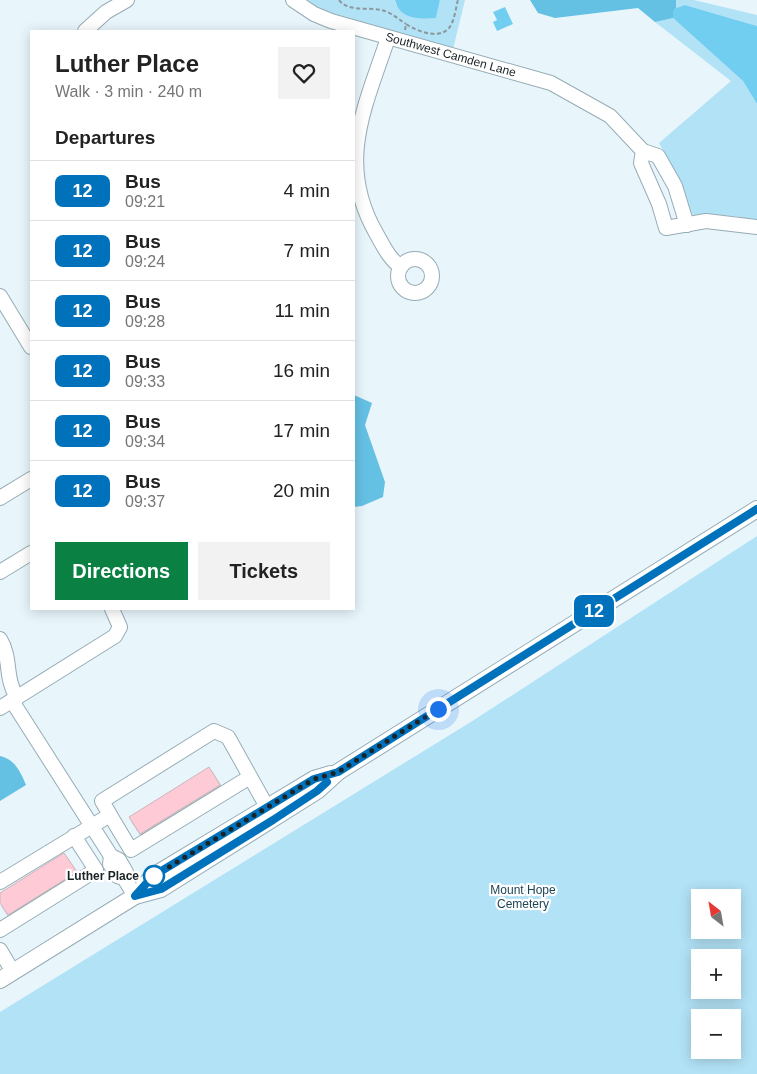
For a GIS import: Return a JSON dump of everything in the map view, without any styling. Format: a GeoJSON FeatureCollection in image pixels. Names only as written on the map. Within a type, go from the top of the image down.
{"type":"FeatureCollection","features":[{"type":"Feature","properties":{"kind":"main road"},"geometry":{"type":"LineString","coordinates":[[135,896],[161,889],[317,791],[338,772],[757,509]]}},
{"type":"Feature","properties":{"kind":"main road"},"geometry":{"type":"LineString","coordinates":[[7,976],[135,896],[153,876],[314,779],[338,772]]}},
{"type":"Feature","properties":{"kind":"street"},"geometry":{"type":"LineString","coordinates":[[86,30],[106,12],[127,0]]}},
{"type":"Feature","properties":{"kind":"street"},"geometry":{"type":"LineString","coordinates":[[293,0],[314,14],[331,21],[388,38]]}},
{"type":"Feature","properties":{"kind":"street","name":"Southwest Camden Lane"},"geometry":{"type":"LineString","coordinates":[[401,267],[388,254],[364,209],[356,180],[355,162],[361,121],[388,38],[551,83],[610,116],[643,151],[658,156],[666,167],[675,186],[687,224]]}},
{"type":"Feature","properties":{"kind":"street"},"geometry":{"type":"LineString","coordinates":[[643,151],[641,163],[659,204],[666,228],[687,224],[724,222],[757,227]]}},
{"type":"Feature","properties":{"kind":"street"},"geometry":{"type":"LineString","coordinates":[[0,296],[30,345]]}},
{"type":"Feature","properties":{"kind":"street"},"geometry":{"type":"LineString","coordinates":[[0,498],[30,480]]}},
{"type":"Feature","properties":{"kind":"street"},"geometry":{"type":"LineString","coordinates":[[0,572],[30,554]]}},
{"type":"Feature","properties":{"kind":"street"},"geometry":{"type":"LineString","coordinates":[[0,708],[115,636],[120,627],[112,610]]}},
{"type":"Feature","properties":{"kind":"street"},"geometry":{"type":"LineString","coordinates":[[0,639],[6,649],[8,678],[14,699],[111,856],[119,860],[126,872],[124,878],[135,896]]}},
{"type":"Feature","properties":{"kind":"street"},"geometry":{"type":"LineString","coordinates":[[250,777],[131,850],[102,801],[214,731],[228,737],[267,807]]}},
{"type":"Feature","properties":{"kind":"street"},"geometry":{"type":"LineString","coordinates":[[0,882],[110,815]]}},
{"type":"Feature","properties":{"kind":"street"},"geometry":{"type":"LineString","coordinates":[[0,930],[96,870],[74,836]]}},
{"type":"Feature","properties":{"kind":"street"},"geometry":{"type":"LineString","coordinates":[[0,950],[7,976]]}},
{"type":"Feature","properties":{"kind":"path"},"geometry":{"type":"LineString","coordinates":[[339,0],[342,4],[354,8],[380,9],[417,31],[434,34],[452,25],[458,0]]}},
{"type":"Feature","properties":{"kind":"path"},"geometry":{"type":"LineString","coordinates":[[403,36],[406,24]]}},
{"type":"Feature","properties":{"kind":"green space"},"geometry":{"type":"Polygon","coordinates":[[[300,0],[395,0],[396,5],[436,18],[440,0],[465,0],[453,49],[323,11],[300,0]]]}},
{"type":"Feature","properties":{"kind":"green space"},"geometry":{"type":"Polygon","coordinates":[[[676,0],[694,0],[757,15],[757,26],[685,5],[676,8],[676,0]]]}},
{"type":"Feature","properties":{"kind":"green space"},"geometry":{"type":"Polygon","coordinates":[[[673,18],[743,81],[757,104],[757,221],[735,216],[694,215],[689,212],[678,178],[659,143],[731,81],[655,22],[673,18]]]}},
{"type":"Feature","properties":{"kind":"green space","name":"Mount Hope Cemetery"},"geometry":{"type":"Polygon","coordinates":[[[757,536],[757,1074],[0,1074],[0,1012],[474,720],[757,536]]]}},
{"type":"Feature","properties":{"kind":"shaded area"},"geometry":{"type":"Polygon","coordinates":[[[395,0],[440,0],[436,18],[417,18],[406,15],[401,11],[395,0]]]}},
{"type":"Feature","properties":{"kind":"shaded area"},"geometry":{"type":"Polygon","coordinates":[[[530,0],[676,0],[676,8],[673,18],[655,22],[638,8],[555,18],[538,13],[530,0]]]}},
{"type":"Feature","properties":{"kind":"shaded area"},"geometry":{"type":"Polygon","coordinates":[[[685,5],[757,26],[757,104],[743,81],[673,18],[676,8],[685,5]]]}},
{"type":"Feature","properties":{"kind":"shaded area"},"geometry":{"type":"Polygon","coordinates":[[[505,7],[513,24],[497,31],[493,22],[497,20],[493,12],[505,7]]]}},
{"type":"Feature","properties":{"kind":"shaded area"},"geometry":{"type":"Polygon","coordinates":[[[355,395],[372,403],[365,425],[385,482],[383,497],[362,506],[355,507],[355,395]]]}},
{"type":"Feature","properties":{"kind":"shaded area"},"geometry":{"type":"Polygon","coordinates":[[[0,756],[14,763],[26,785],[0,801],[0,756]]]}},
{"type":"Feature","properties":{"kind":"building"},"geometry":{"type":"Polygon","coordinates":[[[209,767],[220,785],[140,834],[129,817],[209,767]]]}},
{"type":"Feature","properties":{"kind":"building"},"geometry":{"type":"Polygon","coordinates":[[[64,853],[77,872],[8,915],[0,903],[0,893],[64,853]]]}},
{"type":"Feature","properties":{"kind":"bus line","name":"12"},"geometry":{"type":"LineString","coordinates":[[327,782],[317,791],[273,820],[161,889],[135,896],[153,876],[314,779],[338,772],[757,509]]}},
{"type":"Feature","properties":{"kind":"place","name":"Luther Place"},"geometry":{"type":"Point","coordinates":[154,876]}},
{"type":"Feature","properties":{"kind":"route"},"geometry":{"type":"LineString","coordinates":[[154,876],[314,779],[338,772],[438,709]]}}]}
